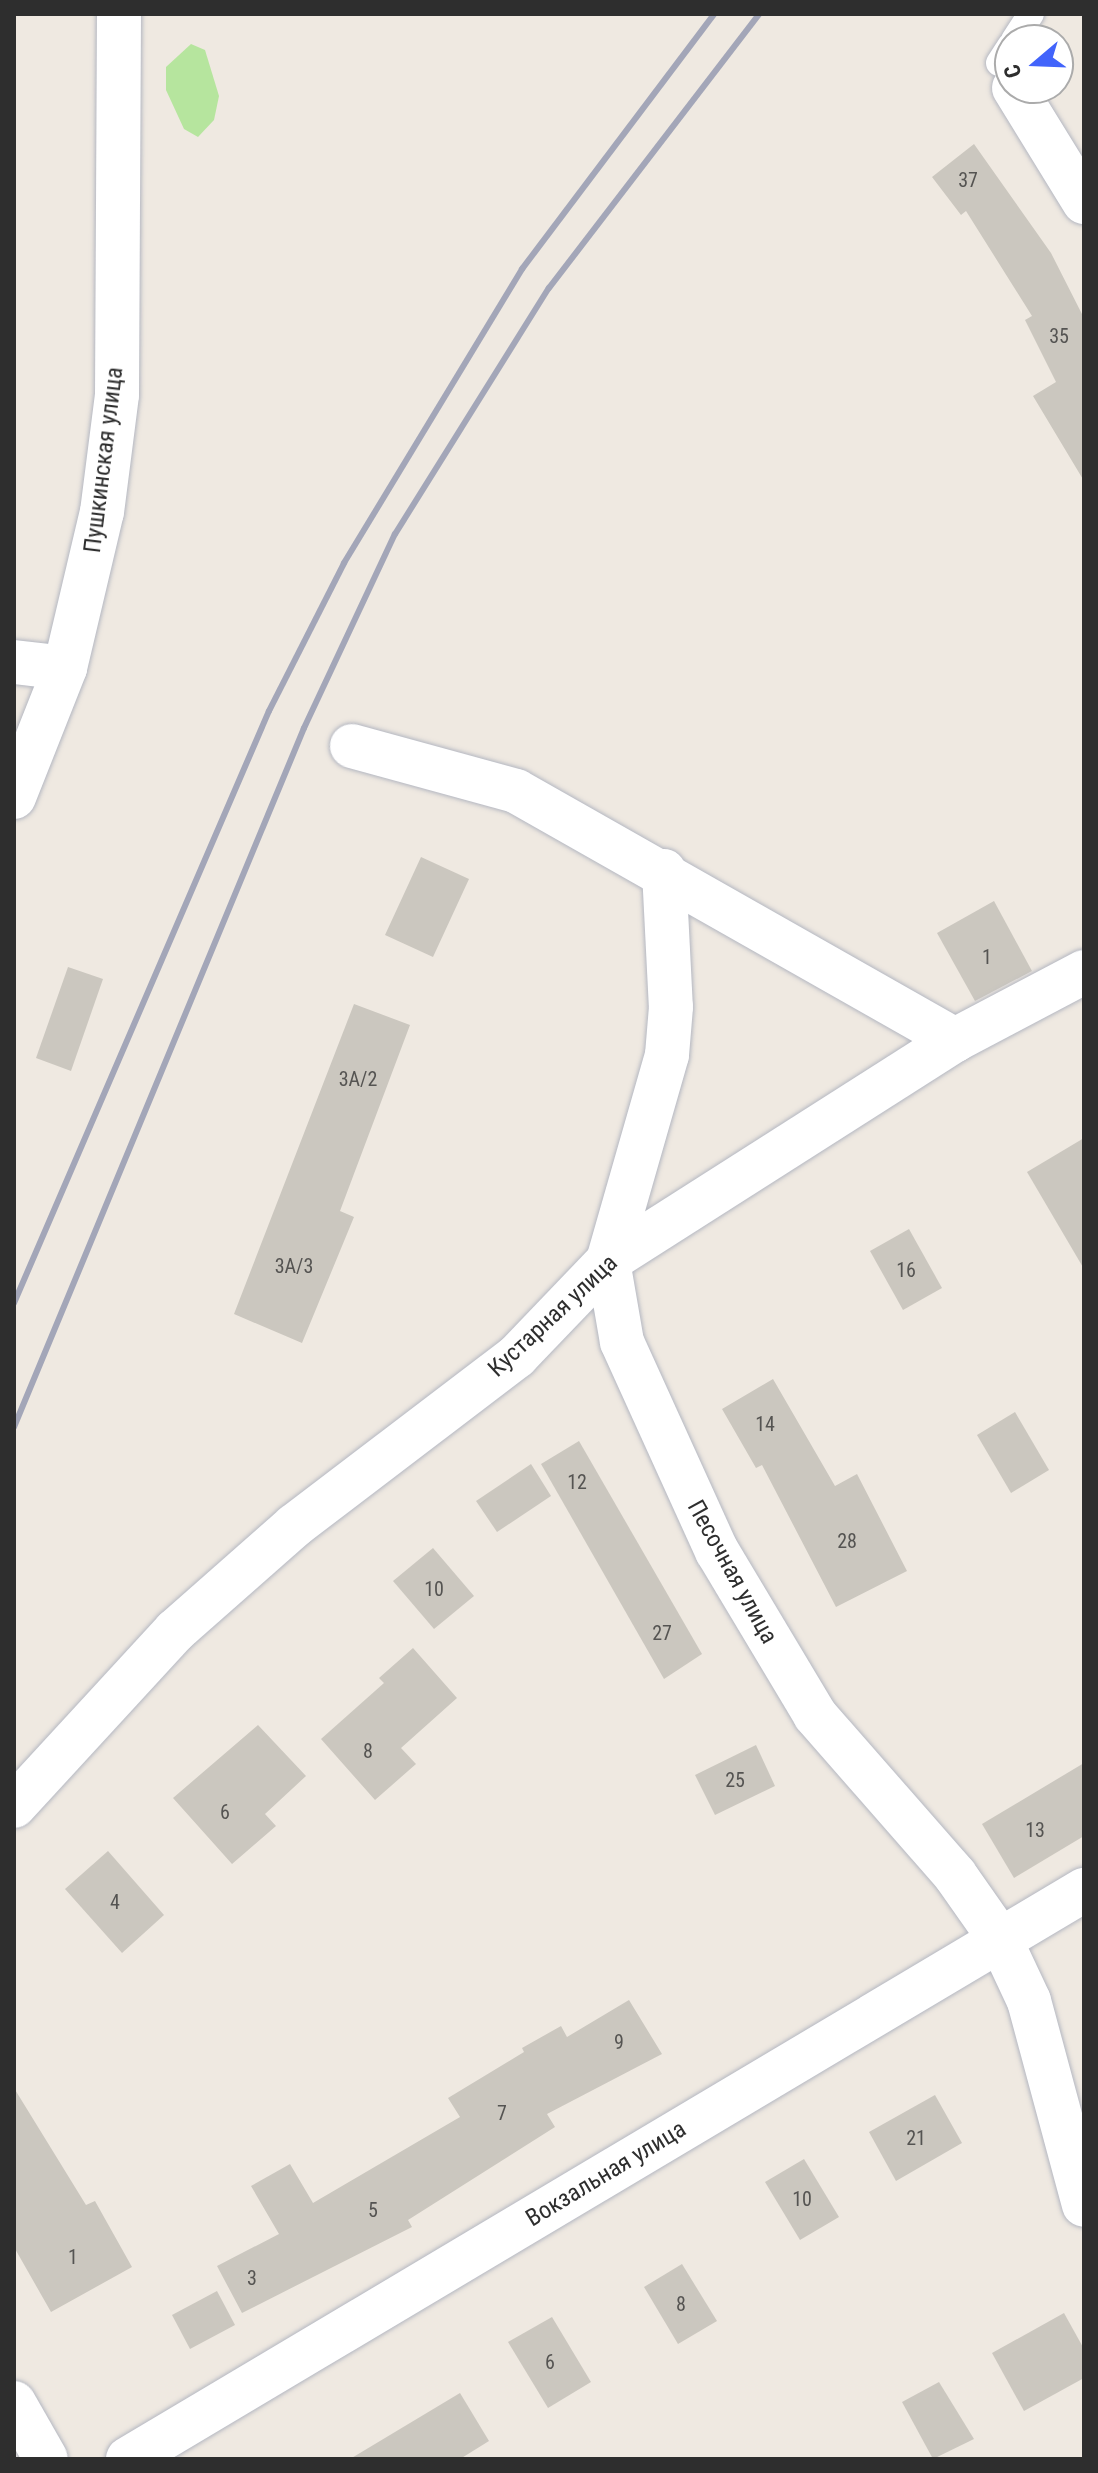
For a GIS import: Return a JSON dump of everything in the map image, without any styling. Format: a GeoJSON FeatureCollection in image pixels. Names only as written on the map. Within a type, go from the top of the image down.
{"type":"FeatureCollection","features":[{"type":"Feature","properties":{"kind":"street","name":"Пушкинская улица"},"geometry":{"type":"LineString","coordinates":[[14,797],[65,668],[102,512],[117,395],[119,14]]}},
{"type":"Feature","properties":{"kind":"street"},"geometry":{"type":"LineString","coordinates":[[1031,104],[1084,202]]}},
{"type":"Feature","properties":{"kind":"street"},"geometry":{"type":"LineString","coordinates":[[14,662],[65,668]]}},
{"type":"Feature","properties":{"kind":"street"},"geometry":{"type":"LineString","coordinates":[[352,746],[516,791],[664,871],[955,1040]]}},
{"type":"Feature","properties":{"kind":"street","name":"Песочная улица"},"geometry":{"type":"LineString","coordinates":[[664,871],[671,1007],[667,1055],[608,1261],[622,1342],[717,1551],[815,1715],[955,1875],[1000,1939],[1029,2001],[1084,2205]]}},
{"type":"Feature","properties":{"kind":"street","name":"Кустарная улица"},"geometry":{"type":"LineString","coordinates":[[14,1806],[175,1631],[294,1526],[517,1356],[608,1261],[955,1040],[1084,972]]}},
{"type":"Feature","properties":{"kind":"street","name":"Вокзальная улица"},"geometry":{"type":"LineString","coordinates":[[128,2459],[1084,1890]]}},
{"type":"Feature","properties":{"kind":"street"},"geometry":{"type":"LineString","coordinates":[[14,2403],[46,2459]]}},
{"type":"Feature","properties":{"kind":"green space"},"geometry":{"type":"Polygon","coordinates":[[[191,44],[205,50],[219,96],[214,120],[198,137],[184,129],[166,90],[166,67],[191,44]]]}},
{"type":"Feature","properties":{"kind":"building"},"geometry":{"type":"Polygon","coordinates":[[[974,144],[1051,253],[1084,318],[1084,481],[1033,396],[1056,382],[1025,320],[1032,316],[966,211],[961,215],[932,177],[974,144]]]}},
{"type":"Feature","properties":{"kind":"building"},"geometry":{"type":"Polygon","coordinates":[[[421,857],[469,879],[433,957],[385,935],[421,857]]]}},
{"type":"Feature","properties":{"kind":"building"},"geometry":{"type":"Polygon","coordinates":[[[994,901],[1032,971],[975,1001],[937,933],[994,901]]]}},
{"type":"Feature","properties":{"kind":"building"},"geometry":{"type":"Polygon","coordinates":[[[68,967],[103,979],[71,1071],[36,1058],[68,967]]]}},
{"type":"Feature","properties":{"kind":"building"},"geometry":{"type":"Polygon","coordinates":[[[354,1004],[410,1025],[340,1211],[354,1217],[302,1343],[234,1314],[354,1004]]]}},
{"type":"Feature","properties":{"kind":"building"},"geometry":{"type":"Polygon","coordinates":[[[1084,1138],[1084,1269],[1027,1172],[1084,1138]]]}},
{"type":"Feature","properties":{"kind":"building"},"geometry":{"type":"Polygon","coordinates":[[[909,1229],[942,1288],[903,1310],[870,1251],[909,1229]]]}},
{"type":"Feature","properties":{"kind":"building"},"geometry":{"type":"Polygon","coordinates":[[[773,1379],[835,1486],[857,1474],[907,1571],[836,1607],[762,1465],[756,1468],[722,1409],[773,1379]]]}},
{"type":"Feature","properties":{"kind":"building"},"geometry":{"type":"Polygon","coordinates":[[[1015,1412],[1049,1470],[1011,1493],[977,1435],[1015,1412]]]}},
{"type":"Feature","properties":{"kind":"building"},"geometry":{"type":"Polygon","coordinates":[[[579,1441],[702,1654],[664,1679],[541,1464],[579,1441]]]}},
{"type":"Feature","properties":{"kind":"building"},"geometry":{"type":"Polygon","coordinates":[[[531,1464],[551,1496],[497,1532],[476,1501],[531,1464]]]}},
{"type":"Feature","properties":{"kind":"building"},"geometry":{"type":"Polygon","coordinates":[[[433,1548],[474,1596],[434,1629],[393,1581],[433,1548]]]}},
{"type":"Feature","properties":{"kind":"building"},"geometry":{"type":"Polygon","coordinates":[[[413,1648],[457,1698],[401,1748],[416,1764],[375,1800],[321,1739],[384,1683],[379,1678],[413,1648]]]}},
{"type":"Feature","properties":{"kind":"building"},"geometry":{"type":"Polygon","coordinates":[[[258,1725],[306,1776],[265,1814],[276,1826],[232,1864],[173,1798],[258,1725]]]}},
{"type":"Feature","properties":{"kind":"building"},"geometry":{"type":"Polygon","coordinates":[[[756,1745],[775,1786],[715,1815],[695,1775],[756,1745]]]}},
{"type":"Feature","properties":{"kind":"building"},"geometry":{"type":"Polygon","coordinates":[[[1084,1763],[1084,1836],[1014,1878],[982,1824],[1084,1763]]]}},
{"type":"Feature","properties":{"kind":"building"},"geometry":{"type":"Polygon","coordinates":[[[108,1851],[164,1915],[122,1953],[65,1889],[108,1851]]]}},
{"type":"Feature","properties":{"kind":"building"},"geometry":{"type":"Polygon","coordinates":[[[629,2000],[662,2054],[547,2114],[555,2127],[408,2220],[412,2227],[242,2313],[217,2266],[279,2234],[251,2186],[290,2164],[313,2203],[460,2117],[448,2098],[524,2052],[522,2048],[561,2026],[567,2037],[629,2000]]]}},
{"type":"Feature","properties":{"kind":"building"},"geometry":{"type":"Polygon","coordinates":[[[14,2088],[86,2205],[95,2201],[132,2267],[51,2312],[14,2247],[14,2088]]]}},
{"type":"Feature","properties":{"kind":"building"},"geometry":{"type":"Polygon","coordinates":[[[935,2095],[962,2143],[896,2181],[869,2132],[935,2095]]]}},
{"type":"Feature","properties":{"kind":"building"},"geometry":{"type":"Polygon","coordinates":[[[804,2159],[839,2217],[800,2240],[765,2182],[804,2159]]]}},
{"type":"Feature","properties":{"kind":"building"},"geometry":{"type":"Polygon","coordinates":[[[682,2264],[717,2321],[678,2344],[644,2287],[682,2264]]]}},
{"type":"Feature","properties":{"kind":"building"},"geometry":{"type":"Polygon","coordinates":[[[217,2291],[235,2325],[190,2349],[172,2315],[217,2291]]]}},
{"type":"Feature","properties":{"kind":"building"},"geometry":{"type":"Polygon","coordinates":[[[1064,2313],[1084,2349],[1084,2378],[1024,2411],[992,2353],[1064,2313]]]}},
{"type":"Feature","properties":{"kind":"building"},"geometry":{"type":"Polygon","coordinates":[[[552,2317],[591,2382],[548,2408],[508,2342],[552,2317]]]}},
{"type":"Feature","properties":{"kind":"building"},"geometry":{"type":"Polygon","coordinates":[[[939,2382],[974,2439],[933,2459],[902,2402],[939,2382]]]}},
{"type":"Feature","properties":{"kind":"building"},"geometry":{"type":"Polygon","coordinates":[[[460,2393],[489,2441],[460,2459],[350,2459],[460,2393]]]}},
{"type":"Feature","properties":{"kind":"railway"},"geometry":{"type":"LineString","coordinates":[[14,1303],[269,711],[344,563],[522,269],[714,14]]}},
{"type":"Feature","properties":{"kind":"railway"},"geometry":{"type":"LineString","coordinates":[[14,1427],[304,728],[395,534],[549,288],[759,14]]}}]}
